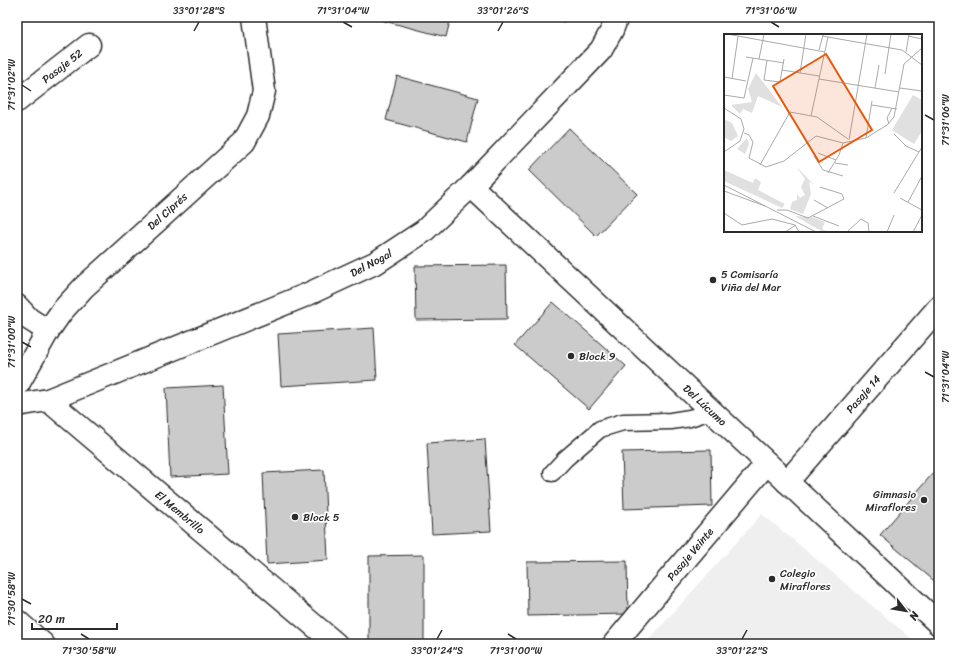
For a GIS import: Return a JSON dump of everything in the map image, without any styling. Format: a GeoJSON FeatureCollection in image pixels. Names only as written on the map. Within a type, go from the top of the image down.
{"type":"FeatureCollection","features":[{"type":"Feature","properties":{"kind":"street","name":"Del Ciprés"},"geometry":{"type":"LineString","coordinates":[[17,386],[48,331],[62,311],[84,287],[244,142],[258,116],[264,91],[254,17]]}},
{"type":"Feature","properties":{"kind":"street","name":"Del Nogal"},"geometry":{"type":"LineString","coordinates":[[48,400],[306,295],[377,262],[424,231],[471,186],[601,50],[617,17]]}},
{"type":"Feature","properties":{"kind":"street","name":"Pasaje 52"},"geometry":{"type":"LineString","coordinates":[[17,101],[89,45]]}},
{"type":"Feature","properties":{"kind":"street","name":"Del Lúcumo"},"geometry":{"type":"LineString","coordinates":[[471,186],[939,624]]}},
{"type":"Feature","properties":{"kind":"street"},"geometry":{"type":"LineString","coordinates":[[17,306],[29,319],[48,331]]}},
{"type":"Feature","properties":{"kind":"street","name":"Pasaje 14"},"geometry":{"type":"LineString","coordinates":[[787,482],[936,318]]}},
{"type":"Feature","properties":{"kind":"street"},"geometry":{"type":"LineString","coordinates":[[17,405],[48,400]]}},
{"type":"Feature","properties":{"kind":"street","name":"El Membrillo"},"geometry":{"type":"LineString","coordinates":[[48,400],[336,644]]}},
{"type":"Feature","properties":{"kind":"street","name":"Pasaje Veinte"},"geometry":{"type":"LineString","coordinates":[[614,644],[767,463]]}},
{"type":"Feature","properties":{"kind":"street"},"geometry":{"type":"LineString","coordinates":[[17,622],[43,644]]}},
{"type":"Feature","properties":{"kind":"lane"},"geometry":{"type":"LineString","coordinates":[[552,473],[565,459],[600,429],[623,422],[671,421],[690,418],[711,411]]}},
{"type":"Feature","properties":{"kind":"shaded area","name":"Colegio Miraflores"},"geometry":{"type":"Polygon","coordinates":[[[762,514],[918,644],[645,644],[762,514]]]}},
{"type":"Feature","properties":{"kind":"building"},"geometry":{"type":"Polygon","coordinates":[[[369,17],[451,17],[446,37],[369,17]]]}},
{"type":"Feature","properties":{"kind":"building"},"geometry":{"type":"Polygon","coordinates":[[[546,17],[565,17],[564,22],[546,17]]]}},
{"type":"Feature","properties":{"kind":"building"},"geometry":{"type":"Polygon","coordinates":[[[397,76],[478,98],[467,142],[386,120],[397,76]]]}},
{"type":"Feature","properties":{"kind":"building"},"geometry":{"type":"Polygon","coordinates":[[[569,128],[637,194],[596,236],[529,170],[569,128]]]}},
{"type":"Feature","properties":{"kind":"building"},"geometry":{"type":"Polygon","coordinates":[[[506,265],[507,319],[416,320],[415,266],[506,265]]]}},
{"type":"Feature","properties":{"kind":"building","name":"Block 9"},"geometry":{"type":"Polygon","coordinates":[[[553,302],[626,366],[589,409],[515,345],[553,302]]]}},
{"type":"Feature","properties":{"kind":"building"},"geometry":{"type":"Polygon","coordinates":[[[374,328],[377,380],[281,386],[278,334],[374,328]]]}},
{"type":"Feature","properties":{"kind":"building"},"geometry":{"type":"Polygon","coordinates":[[[223,385],[228,474],[170,477],[166,388],[223,385]]]}},
{"type":"Feature","properties":{"kind":"building"},"geometry":{"type":"Polygon","coordinates":[[[485,439],[491,531],[432,534],[427,443],[485,439]]]}},
{"type":"Feature","properties":{"kind":"building"},"geometry":{"type":"Polygon","coordinates":[[[711,450],[712,506],[624,509],[622,452],[711,450]]]}},
{"type":"Feature","properties":{"kind":"building","name":"Gimnasio Miraflores"},"geometry":{"type":"Polygon","coordinates":[[[939,466],[939,585],[880,535],[939,466]]]}},
{"type":"Feature","properties":{"kind":"building","name":"Block 5"},"geometry":{"type":"Polygon","coordinates":[[[324,470],[328,560],[267,564],[263,473],[324,470]]]}},
{"type":"Feature","properties":{"kind":"building"},"geometry":{"type":"Polygon","coordinates":[[[424,555],[424,642],[369,643],[369,556],[424,555]]]}},
{"type":"Feature","properties":{"kind":"building"},"geometry":{"type":"Polygon","coordinates":[[[627,561],[628,614],[528,616],[527,562],[627,561]]]}},
{"type":"Feature","properties":{"kind":"place","name":"5 Comisaría Viña del Mar"},"geometry":{"type":"Point","coordinates":[713,280]}},
{"type":"Feature","properties":{"kind":"place","name":"Block 9"},"geometry":{"type":"Point","coordinates":[571,356]}},
{"type":"Feature","properties":{"kind":"place","name":"Gimnasio Miraflores"},"geometry":{"type":"Point","coordinates":[924,500]}},
{"type":"Feature","properties":{"kind":"place","name":"Block 5"},"geometry":{"type":"Point","coordinates":[295,517]}},
{"type":"Feature","properties":{"kind":"place","name":"Colegio Miraflores"},"geometry":{"type":"Point","coordinates":[772,579]}}]}
